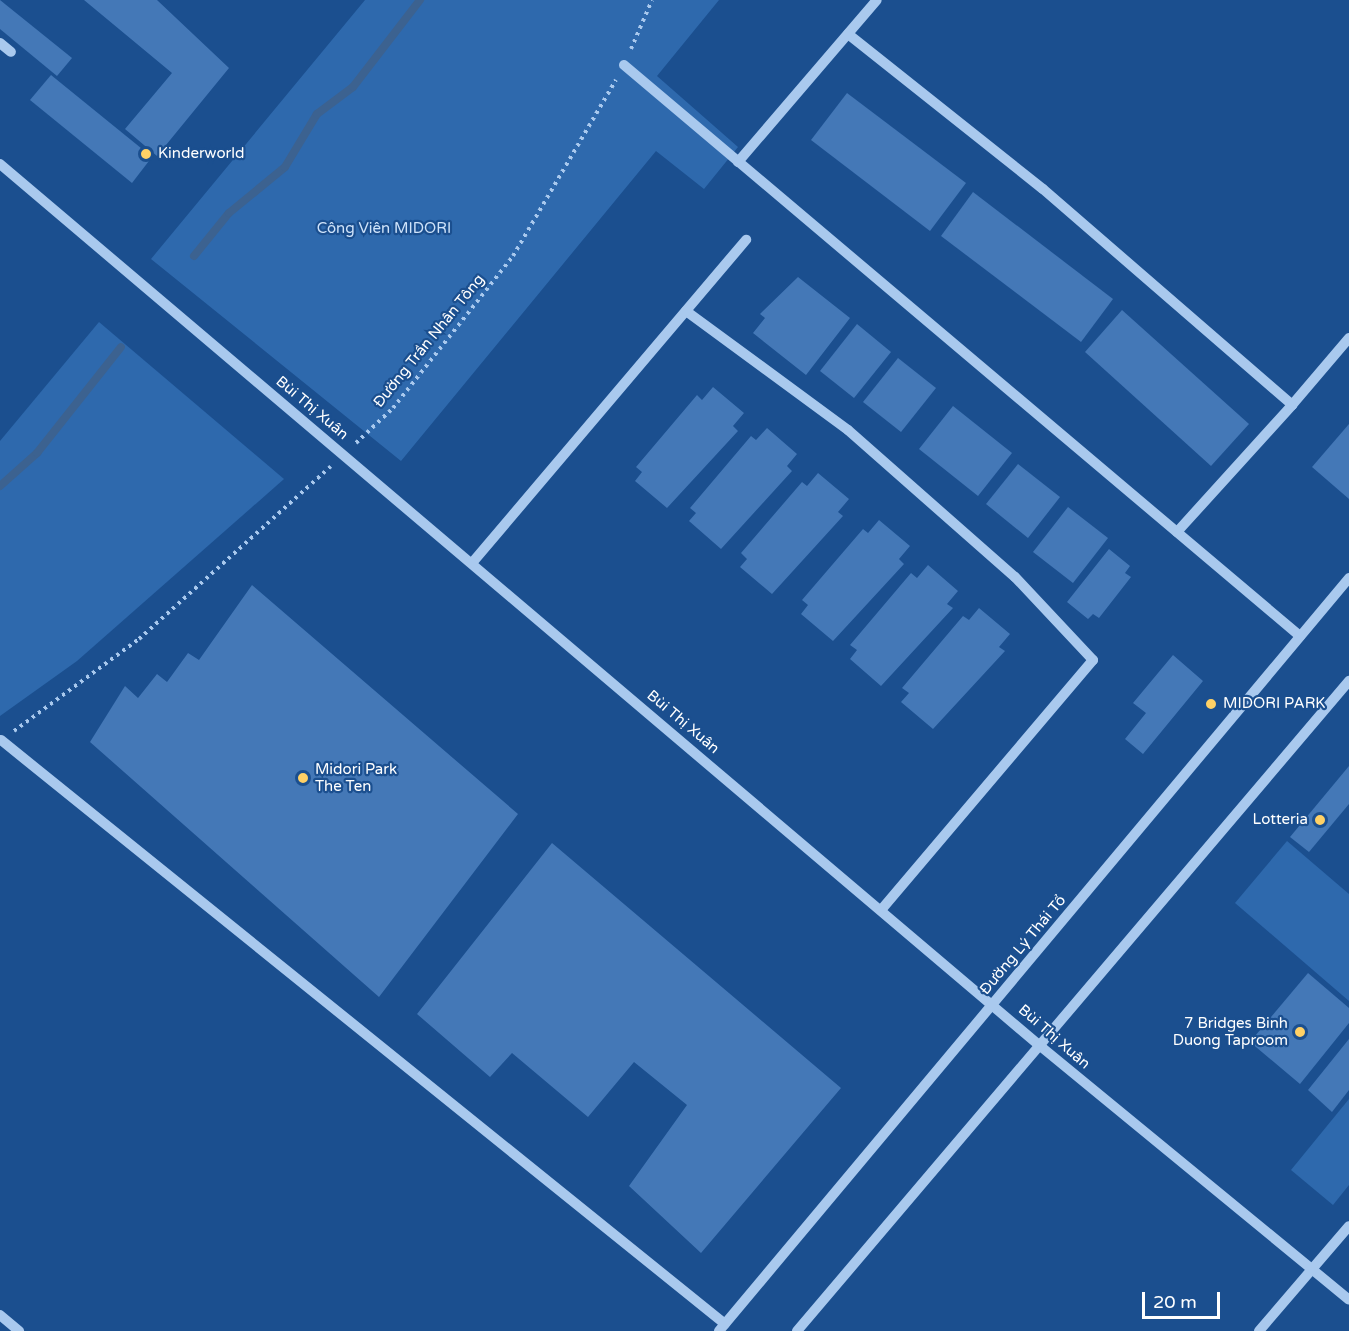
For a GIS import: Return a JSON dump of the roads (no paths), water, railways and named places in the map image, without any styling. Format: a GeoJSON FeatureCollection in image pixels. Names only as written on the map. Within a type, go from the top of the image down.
{"type":"FeatureCollection","features":[{"type":"Feature","properties":{"kind":"street"},"geometry":{"type":"LineString","coordinates":[[738,162],[877,0]]}},
{"type":"Feature","properties":{"kind":"street"},"geometry":{"type":"LineString","coordinates":[[848,34],[1043,189],[1292,405]]}},
{"type":"Feature","properties":{"kind":"street"},"geometry":{"type":"LineString","coordinates":[[0,43],[11,52]]}},
{"type":"Feature","properties":{"kind":"street"},"geometry":{"type":"LineString","coordinates":[[624,65],[1300,636]]}},
{"type":"Feature","properties":{"kind":"street","name":"Bùi Thị Xuân"},"geometry":{"type":"LineString","coordinates":[[0,164],[993,1004],[1039,1046],[1349,1300]]}},
{"type":"Feature","properties":{"kind":"street"},"geometry":{"type":"LineString","coordinates":[[472,563],[746,240]]}},
{"type":"Feature","properties":{"kind":"street"},"geometry":{"type":"LineString","coordinates":[[686,311],[848,430],[1015,577],[1093,660],[881,910]]}},
{"type":"Feature","properties":{"kind":"street"},"geometry":{"type":"LineString","coordinates":[[1177,532],[1349,339]]}},
{"type":"Feature","properties":{"kind":"street","name":"Đường Lý Thái Tổ"},"geometry":{"type":"LineString","coordinates":[[722,1328],[1349,578]]}},
{"type":"Feature","properties":{"kind":"street"},"geometry":{"type":"LineString","coordinates":[[797,1331],[1349,681]]}},
{"type":"Feature","properties":{"kind":"street"},"geometry":{"type":"LineString","coordinates":[[1,740],[722,1328]]}},
{"type":"Feature","properties":{"kind":"street"},"geometry":{"type":"LineString","coordinates":[[1259,1331],[1349,1226]]}},
{"type":"Feature","properties":{"kind":"street"},"geometry":{"type":"LineString","coordinates":[[0,1315],[20,1331]]}},
{"type":"Feature","properties":{"kind":"waterway"},"geometry":{"type":"LineString","coordinates":[[194,256],[229,213],[285,167],[317,114],[353,87],[420,0]]}},
{"type":"Feature","properties":{"kind":"waterway"},"geometry":{"type":"LineString","coordinates":[[0,486],[37,453],[121,347]]}},
{"type":"Feature","properties":{"kind":"place","name":"Kinderworld"},"geometry":{"type":"Point","coordinates":[146,154]}},
{"type":"Feature","properties":{"kind":"place","name":"MIDORI PARK"},"geometry":{"type":"Point","coordinates":[1211,704]}},
{"type":"Feature","properties":{"kind":"place","name":"Midori Park The Ten"},"geometry":{"type":"Point","coordinates":[303,778]}},
{"type":"Feature","properties":{"kind":"place","name":"Lotteria"},"geometry":{"type":"Point","coordinates":[1320,820]}},
{"type":"Feature","properties":{"kind":"place","name":"7 Bridges Binh Duong Taproom"},"geometry":{"type":"Point","coordinates":[1300,1032]}},
{"type":"Feature","properties":{"kind":"park label","name":"Công Viên MIDORI"},"geometry":{"type":"Point","coordinates":[384,229]}}]}
